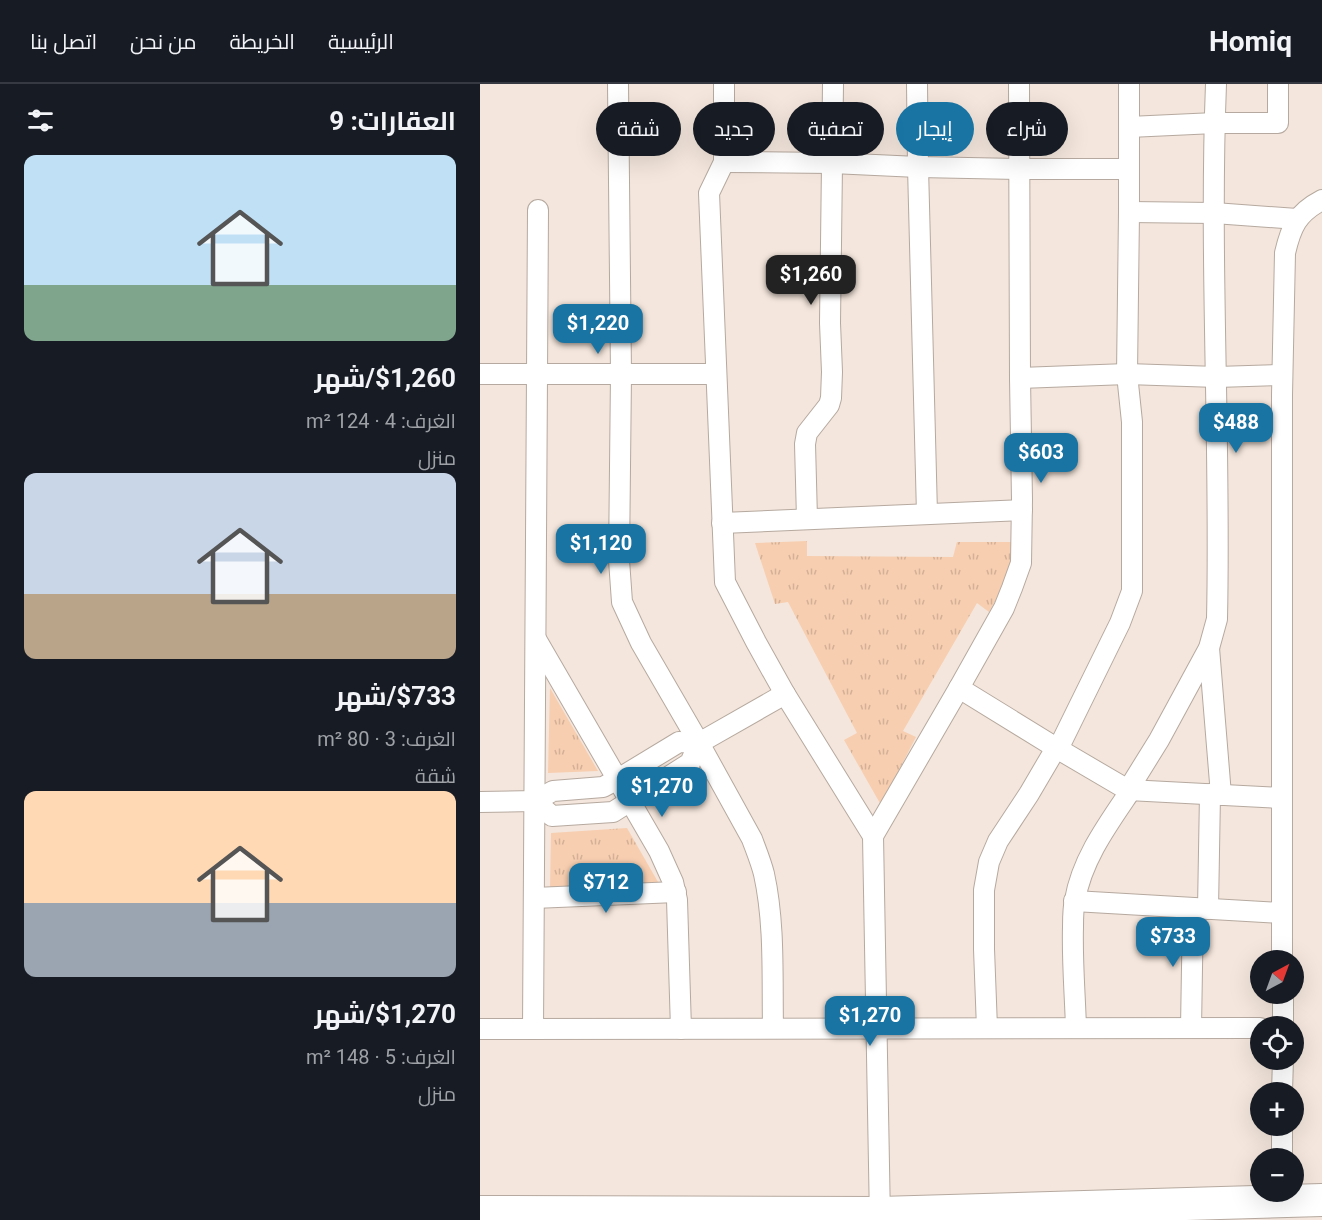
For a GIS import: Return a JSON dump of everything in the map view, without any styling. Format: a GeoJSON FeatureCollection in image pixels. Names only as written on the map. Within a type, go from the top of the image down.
{"type":"FeatureCollection","features":[{"type":"Feature","properties":{"kind":"main road"},"geometry":{"type":"LineString","coordinates":[[480,1212],[880,1217],[1250,1198]]}},
{"type":"Feature","properties":{"kind":"main road"},"geometry":{"type":"LineString","coordinates":[[1304,1198],[1322,1200]]}},
{"type":"Feature","properties":{"kind":"street"},"geometry":{"type":"LineString","coordinates":[[618,84],[621,374],[619,560],[622,602],[641,643],[752,839],[764,873],[768,898],[773,1028]]}},
{"type":"Feature","properties":{"kind":"street"},"geometry":{"type":"LineString","coordinates":[[724,84],[724,162],[709,193],[724,582],[785,694],[873,836],[880,1217]]}},
{"type":"Feature","properties":{"kind":"street"},"geometry":{"type":"LineString","coordinates":[[807,519],[805,444],[807,433],[829,405],[831,398],[833,84]]}},
{"type":"Feature","properties":{"kind":"street"},"geometry":{"type":"LineString","coordinates":[[917,84],[927,514]]}},
{"type":"Feature","properties":{"kind":"street"},"geometry":{"type":"LineString","coordinates":[[873,836],[1004,608],[1021,563],[1020,84]]}},
{"type":"Feature","properties":{"kind":"street"},"geometry":{"type":"LineString","coordinates":[[987,1028],[984,890],[989,862],[998,841],[1057,749],[1120,623],[1132,591],[1132,434],[1127,375],[1129,84]]}},
{"type":"Feature","properties":{"kind":"street"},"geometry":{"type":"LineString","coordinates":[[1076,1028],[1072,949],[1074,901],[1081,876],[1106,827],[1159,740],[1209,648],[1218,619],[1214,213],[1216,84]]}},
{"type":"Feature","properties":{"kind":"street"},"geometry":{"type":"LineString","coordinates":[[1129,127],[1278,123],[1278,84]]}},
{"type":"Feature","properties":{"kind":"street"},"geometry":{"type":"LineString","coordinates":[[724,162],[1020,169],[1128,168]]}},
{"type":"Feature","properties":{"kind":"street"},"geometry":{"type":"LineString","coordinates":[[1282,950],[1284,253],[1289,234],[1297,219],[1322,200]]}},
{"type":"Feature","properties":{"kind":"street"},"geometry":{"type":"LineString","coordinates":[[533,1029],[538,210]]}},
{"type":"Feature","properties":{"kind":"street"},"geometry":{"type":"LineString","coordinates":[[1129,212],[1214,213],[1297,219]]}},
{"type":"Feature","properties":{"kind":"street"},"geometry":{"type":"LineString","coordinates":[[480,374],[716,374]]}},
{"type":"Feature","properties":{"kind":"street"},"geometry":{"type":"LineString","coordinates":[[1020,378],[1282,375]]}},
{"type":"Feature","properties":{"kind":"street"},"geometry":{"type":"LineString","coordinates":[[722,523],[1022,510]]}},
{"type":"Feature","properties":{"kind":"street"},"geometry":{"type":"LineString","coordinates":[[536,639],[667,867],[676,892],[679,923],[681,1029]]}},
{"type":"Feature","properties":{"kind":"street"},"geometry":{"type":"LineString","coordinates":[[1191,1028],[1200,908],[1215,795],[1209,648]]}},
{"type":"Feature","properties":{"kind":"street"},"geometry":{"type":"LineString","coordinates":[[959,688],[1057,749],[1130,790],[1282,798]]}},
{"type":"Feature","properties":{"kind":"street"},"geometry":{"type":"LineString","coordinates":[[480,802],[535,801],[553,791],[603,787],[679,742],[699,743],[785,694]]}},
{"type":"Feature","properties":{"kind":"street"},"geometry":{"type":"LineString","coordinates":[[535,801],[552,816],[613,812],[690,763],[699,743]]}},
{"type":"Feature","properties":{"kind":"street"},"geometry":{"type":"LineString","coordinates":[[534,898],[676,892]]}},
{"type":"Feature","properties":{"kind":"street"},"geometry":{"type":"LineString","coordinates":[[1074,901],[1282,913]]}},
{"type":"Feature","properties":{"kind":"street"},"geometry":{"type":"LineString","coordinates":[[480,1029],[1250,1028]]}},
{"type":"Feature","properties":{"kind":"green space"},"geometry":{"type":"Polygon","coordinates":[[[807,541],[807,556],[953,557],[957,542],[1015,542],[1012,570],[989,612],[977,603],[903,731],[916,737],[881,805],[844,740],[857,733],[788,602],[775,604],[755,543],[807,541]]]}},
{"type":"Feature","properties":{"kind":"green space"},"geometry":{"type":"Polygon","coordinates":[[[550,688],[598,771],[548,773],[550,688]]]}},
{"type":"Feature","properties":{"kind":"green space"},"geometry":{"type":"Polygon","coordinates":[[[627,828],[662,889],[550,890],[551,833],[627,828]]]}}]}
